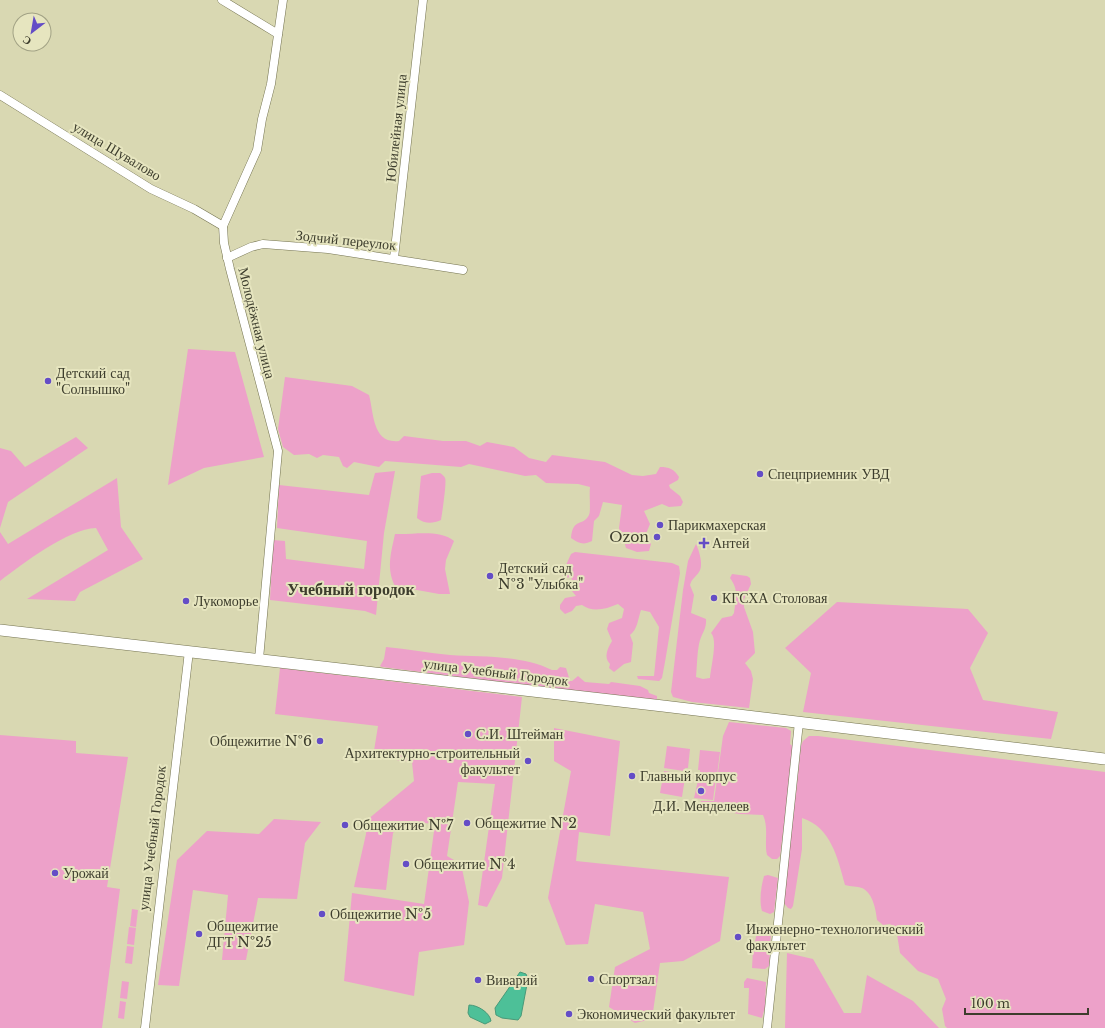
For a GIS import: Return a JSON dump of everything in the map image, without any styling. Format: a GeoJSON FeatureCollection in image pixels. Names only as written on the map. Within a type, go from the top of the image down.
{"type":"FeatureCollection","features":[{"type":"Feature","properties":{"kind":"street"},"geometry":{"type":"LineString","coordinates":[[222,0],[278,34]]}},
{"type":"Feature","properties":{"kind":"street","name":"Молодёжная улица"},"geometry":{"type":"LineString","coordinates":[[259,659],[278,452],[227,258],[223,226],[257,150],[262,119],[271,84],[283,0]]}},
{"type":"Feature","properties":{"kind":"street","name":"Юбилейная улица"},"geometry":{"type":"LineString","coordinates":[[394,258],[423,0]]}},
{"type":"Feature","properties":{"kind":"street","name":"улица Шувалово"},"geometry":{"type":"LineString","coordinates":[[0,94],[151,189],[194,209],[223,226]]}},
{"type":"Feature","properties":{"kind":"street","name":"Зодчий переулок"},"geometry":{"type":"LineString","coordinates":[[227,258],[251,247],[264,244],[328,249],[394,258],[463,270]]}},
{"type":"Feature","properties":{"kind":"street","name":"улица Учебный Городок"},"geometry":{"type":"LineString","coordinates":[[0,630],[799,722],[1105,759]]}},
{"type":"Feature","properties":{"kind":"street","name":"улица Учебный Городок"},"geometry":{"type":"LineString","coordinates":[[145,1028],[189,651]]}},
{"type":"Feature","properties":{"kind":"street"},"geometry":{"type":"LineString","coordinates":[[767,1028],[799,722]]}},
{"type":"Feature","properties":{"kind":"shaded area"},"geometry":{"type":"Polygon","coordinates":[[[188,349],[235,352],[264,457],[204,468],[168,485],[188,349]]]}},
{"type":"Feature","properties":{"kind":"shaded area"},"geometry":{"type":"Polygon","coordinates":[[[285,377],[352,386],[369,395],[379,433],[390,441],[399,441],[404,436],[443,441],[466,441],[480,446],[487,442],[514,447],[529,458],[546,462],[552,455],[605,462],[632,475],[643,476],[656,474],[660,467],[666,467],[673,470],[679,477],[678,480],[669,485],[670,488],[680,496],[683,502],[681,506],[669,507],[662,504],[644,511],[650,524],[645,536],[651,544],[649,551],[637,552],[626,548],[624,541],[621,538],[619,528],[622,505],[603,502],[599,516],[594,521],[592,541],[582,543],[571,538],[574,527],[587,519],[589,515],[590,487],[578,484],[546,483],[536,475],[525,476],[469,464],[461,467],[385,461],[379,467],[354,462],[347,468],[343,466],[339,457],[323,455],[317,458],[309,454],[294,455],[283,447],[278,429],[285,377]]]}},
{"type":"Feature","properties":{"kind":"shaded area"},"geometry":{"type":"Polygon","coordinates":[[[76,437],[88,448],[8,502],[0,528],[0,448],[11,451],[25,467],[76,437]]]}},
{"type":"Feature","properties":{"kind":"shaded area"},"geometry":{"type":"Polygon","coordinates":[[[395,471],[384,533],[376,615],[365,611],[270,600],[273,540],[285,541],[286,559],[364,569],[367,541],[277,528],[279,485],[369,495],[375,473],[395,471]]]}},
{"type":"Feature","properties":{"kind":"shaded area"},"geometry":{"type":"Polygon","coordinates":[[[432,473],[442,474],[445,478],[445,485],[441,520],[429,523],[417,518],[421,476],[432,473]]]}},
{"type":"Feature","properties":{"kind":"shaded area"},"geometry":{"type":"Polygon","coordinates":[[[117,478],[121,527],[143,559],[80,592],[75,601],[27,599],[108,550],[96,528],[72,534],[46,548],[0,581],[0,532],[8,544],[117,478]]]}},
{"type":"Feature","properties":{"kind":"shaded area"},"geometry":{"type":"Polygon","coordinates":[[[426,533],[448,537],[454,541],[446,560],[445,569],[450,594],[439,594],[395,586],[392,579],[390,560],[395,534],[426,533]]]}},
{"type":"Feature","properties":{"kind":"shaded area"},"geometry":{"type":"Polygon","coordinates":[[[696,544],[700,554],[701,566],[699,572],[690,585],[694,595],[691,613],[706,619],[706,623],[699,644],[696,677],[703,679],[710,678],[714,654],[714,641],[711,633],[722,618],[732,616],[734,613],[736,591],[730,578],[732,574],[747,576],[750,578],[751,584],[744,599],[744,607],[753,632],[755,653],[745,663],[751,671],[753,679],[749,708],[692,702],[673,697],[671,692],[683,590],[688,561],[696,544]]]}},
{"type":"Feature","properties":{"kind":"shaded area"},"geometry":{"type":"Polygon","coordinates":[[[575,552],[672,563],[679,566],[680,573],[665,662],[662,678],[659,681],[638,679],[637,676],[654,676],[659,627],[650,612],[641,610],[636,627],[630,635],[633,643],[631,662],[624,664],[614,672],[609,668],[610,664],[607,658],[608,650],[612,641],[607,629],[609,623],[622,618],[624,609],[618,604],[604,609],[595,610],[582,605],[576,606],[572,611],[565,614],[560,609],[560,605],[565,598],[576,596],[572,591],[573,583],[571,577],[565,578],[560,573],[560,568],[566,565],[571,554],[575,552]]]}},
{"type":"Feature","properties":{"kind":"shaded area"},"geometry":{"type":"Polygon","coordinates":[[[837,602],[968,609],[988,633],[970,668],[983,700],[1058,712],[1051,739],[803,712],[811,673],[785,648],[837,602]]]}},
{"type":"Feature","properties":{"kind":"shaded area"},"geometry":{"type":"Polygon","coordinates":[[[386,647],[450,655],[515,659],[540,665],[552,670],[557,670],[560,667],[566,668],[570,681],[578,676],[585,682],[609,684],[611,682],[640,686],[648,690],[649,693],[657,696],[657,699],[655,702],[382,667],[380,666],[384,659],[386,647]]]}},
{"type":"Feature","properties":{"kind":"shaded area"},"geometry":{"type":"Polygon","coordinates":[[[280,668],[522,697],[502,878],[487,907],[478,905],[495,784],[458,782],[447,856],[461,864],[469,902],[464,945],[419,952],[414,996],[344,981],[352,893],[424,904],[435,824],[403,821],[393,833],[386,890],[354,887],[366,834],[367,820],[414,781],[412,762],[373,757],[378,726],[275,714],[280,668]]]}},
{"type":"Feature","properties":{"kind":"shaded area"},"geometry":{"type":"Polygon","coordinates":[[[729,722],[786,728],[791,731],[790,744],[794,747],[780,856],[777,859],[772,859],[767,855],[766,825],[763,815],[740,814],[699,808],[701,801],[714,801],[723,736],[729,722]]]}},
{"type":"Feature","properties":{"kind":"shaded area"},"geometry":{"type":"Polygon","coordinates":[[[554,728],[620,741],[610,836],[579,832],[576,861],[729,877],[720,941],[683,961],[660,963],[652,1019],[635,1023],[609,1007],[615,967],[650,949],[643,912],[595,904],[588,944],[566,945],[548,898],[571,771],[554,761],[554,728]]]}},
{"type":"Feature","properties":{"kind":"shaded area","name":"Урожай"},"geometry":{"type":"Polygon","coordinates":[[[0,735],[76,741],[76,753],[128,757],[107,887],[120,889],[102,1028],[0,1028],[0,735]]]}},
{"type":"Feature","properties":{"kind":"shaded area"},"geometry":{"type":"Polygon","coordinates":[[[809,736],[1105,772],[1105,1028],[947,1028],[945,1026],[942,1009],[946,999],[938,979],[918,971],[900,953],[896,928],[890,924],[883,925],[877,920],[873,902],[866,890],[860,887],[845,885],[836,855],[827,836],[812,822],[802,818],[802,849],[793,906],[791,909],[788,908],[784,903],[791,814],[796,794],[801,746],[803,741],[809,736]]]}},
{"type":"Feature","properties":{"kind":"shaded area"},"geometry":{"type":"Polygon","coordinates":[[[667,746],[690,749],[688,768],[685,768],[684,771],[664,768],[667,746]]]}},
{"type":"Feature","properties":{"kind":"shaded area"},"geometry":{"type":"Polygon","coordinates":[[[700,750],[720,752],[717,775],[700,773],[700,770],[698,770],[700,750]]]}},
{"type":"Feature","properties":{"kind":"shaded area"},"geometry":{"type":"Polygon","coordinates":[[[664,771],[684,774],[683,778],[685,778],[682,797],[660,793],[664,771]]]}},
{"type":"Feature","properties":{"kind":"shaded area"},"geometry":{"type":"Polygon","coordinates":[[[699,776],[716,778],[713,800],[694,798],[699,776]]]}},
{"type":"Feature","properties":{"kind":"shaded area"},"geometry":{"type":"Polygon","coordinates":[[[274,819],[321,822],[305,843],[297,899],[258,898],[246,960],[222,960],[228,895],[193,890],[179,986],[158,985],[177,860],[207,831],[259,834],[274,819]]]}},
{"type":"Feature","properties":{"kind":"shaded area"},"geometry":{"type":"Polygon","coordinates":[[[768,875],[778,878],[774,912],[770,914],[762,911],[761,902],[761,889],[764,876],[768,875]]]}},
{"type":"Feature","properties":{"kind":"shaded area"},"geometry":{"type":"Polygon","coordinates":[[[132,909],[138,910],[136,927],[130,926],[132,909]]]}},
{"type":"Feature","properties":{"kind":"shaded area"},"geometry":{"type":"Polygon","coordinates":[[[129,927],[136,928],[134,945],[127,944],[129,927]]]}},
{"type":"Feature","properties":{"kind":"shaded area"},"geometry":{"type":"Polygon","coordinates":[[[758,929],[767,930],[771,933],[769,966],[765,969],[752,968],[753,949],[758,929]]]}},
{"type":"Feature","properties":{"kind":"shaded area"},"geometry":{"type":"Polygon","coordinates":[[[127,946],[134,947],[132,964],[125,963],[127,946]]]}},
{"type":"Feature","properties":{"kind":"shaded area"},"geometry":{"type":"Polygon","coordinates":[[[787,953],[813,959],[844,1013],[861,1013],[867,975],[913,1001],[939,1028],[785,1028],[787,953]]]}},
{"type":"Feature","properties":{"kind":"shaded area"},"geometry":{"type":"Polygon","coordinates":[[[520,972],[526,974],[528,979],[521,1016],[518,1020],[502,1018],[496,1015],[495,1008],[520,972]]]}},
{"type":"Feature","properties":{"kind":"shaded area"},"geometry":{"type":"Polygon","coordinates":[[[747,978],[766,982],[765,1007],[762,1018],[748,1014],[749,988],[744,988],[744,982],[747,978]]]}},
{"type":"Feature","properties":{"kind":"shaded area"},"geometry":{"type":"Polygon","coordinates":[[[122,981],[129,982],[127,999],[120,998],[122,981]]]}},
{"type":"Feature","properties":{"kind":"shaded area"},"geometry":{"type":"Polygon","coordinates":[[[120,1001],[126,1002],[124,1019],[118,1018],[120,1001]]]}},
{"type":"Feature","properties":{"kind":"shaded area"},"geometry":{"type":"Polygon","coordinates":[[[469,1005],[476,1006],[483,1010],[491,1021],[485,1024],[470,1017],[468,1013],[469,1005]]]}},
{"type":"Feature","properties":{"kind":"place","name":"Детский сад \"Солнышко\""},"geometry":{"type":"Point","coordinates":[48,381]}},
{"type":"Feature","properties":{"kind":"place","name":"Спецприемник УВД"},"geometry":{"type":"Point","coordinates":[760,474]}},
{"type":"Feature","properties":{"kind":"place","name":"Парикмахерская"},"geometry":{"type":"Point","coordinates":[660,525]}},
{"type":"Feature","properties":{"kind":"place","name":"Ozon"},"geometry":{"type":"Point","coordinates":[657,537]}},
{"type":"Feature","properties":{"kind":"place","name":"Антей"},"geometry":{"type":"Point","coordinates":[704,543]}},
{"type":"Feature","properties":{"kind":"place","name":"Детский сад №3 \"Улыбка\""},"geometry":{"type":"Point","coordinates":[490,576]}},
{"type":"Feature","properties":{"kind":"place","name":"КГСХА Столовая"},"geometry":{"type":"Point","coordinates":[714,598]}},
{"type":"Feature","properties":{"kind":"place","name":"Лукоморье"},"geometry":{"type":"Point","coordinates":[186,601]}},
{"type":"Feature","properties":{"kind":"place","name":"С.И. Штейман"},"geometry":{"type":"Point","coordinates":[468,734]}},
{"type":"Feature","properties":{"kind":"place","name":"Общежитие №6"},"geometry":{"type":"Point","coordinates":[320,741]}},
{"type":"Feature","properties":{"kind":"place","name":"Архитектурно-строительный факультет"},"geometry":{"type":"Point","coordinates":[528,761]}},
{"type":"Feature","properties":{"kind":"place","name":"Главный корпус"},"geometry":{"type":"Point","coordinates":[632,776]}},
{"type":"Feature","properties":{"kind":"place","name":"Д.И. Менделеев"},"geometry":{"type":"Point","coordinates":[701,791]}},
{"type":"Feature","properties":{"kind":"place","name":"Общежитие №2"},"geometry":{"type":"Point","coordinates":[467,823]}},
{"type":"Feature","properties":{"kind":"place","name":"Общежитие №7"},"geometry":{"type":"Point","coordinates":[345,825]}},
{"type":"Feature","properties":{"kind":"place","name":"Общежитие №4"},"geometry":{"type":"Point","coordinates":[406,864]}},
{"type":"Feature","properties":{"kind":"place","name":"Урожай"},"geometry":{"type":"Point","coordinates":[55,873]}},
{"type":"Feature","properties":{"kind":"place","name":"Общежитие №5"},"geometry":{"type":"Point","coordinates":[322,914]}},
{"type":"Feature","properties":{"kind":"place","name":"Общежитие ДГТ №25"},"geometry":{"type":"Point","coordinates":[199,934]}},
{"type":"Feature","properties":{"kind":"place","name":"Инженерно-технологический факультет"},"geometry":{"type":"Point","coordinates":[738,937]}},
{"type":"Feature","properties":{"kind":"place","name":"Спортзал"},"geometry":{"type":"Point","coordinates":[591,979]}},
{"type":"Feature","properties":{"kind":"place","name":"Виварий"},"geometry":{"type":"Point","coordinates":[478,980]}},
{"type":"Feature","properties":{"kind":"place","name":"Экономический факультет"},"geometry":{"type":"Point","coordinates":[569,1014]}},
{"type":"Feature","properties":{"kind":"district","name":"Учебный городок"},"geometry":{"type":"Point","coordinates":[351,589]}}]}
